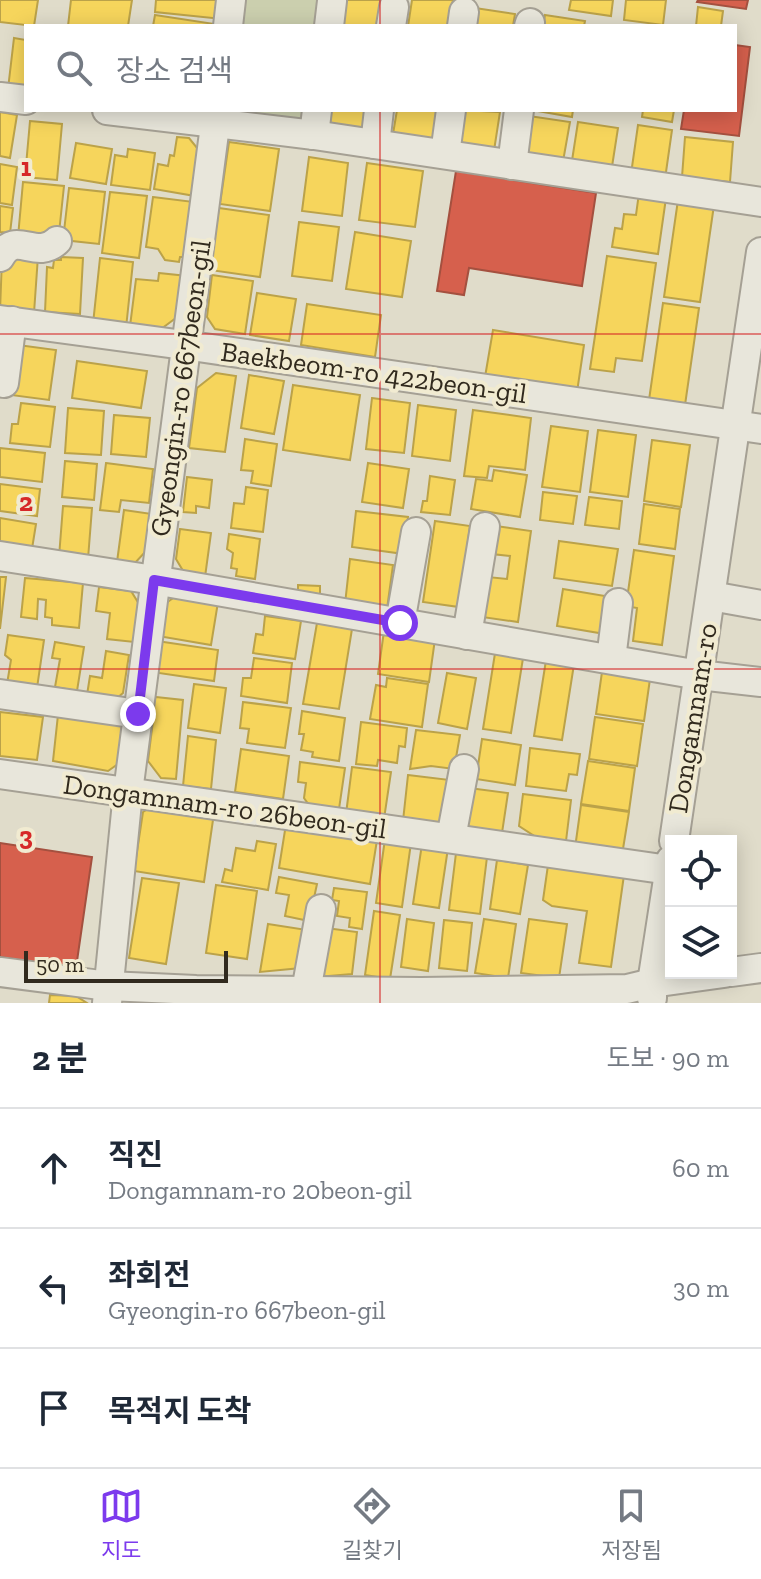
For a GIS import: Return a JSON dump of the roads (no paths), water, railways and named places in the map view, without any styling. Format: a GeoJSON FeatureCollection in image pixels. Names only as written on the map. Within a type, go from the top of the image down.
{"type":"FeatureCollection","features":[{"type":"Feature","properties":{"kind":"street"},"geometry":{"type":"LineString","coordinates":[[228,24],[231,0]]}},
{"type":"Feature","properties":{"kind":"street"},"geometry":{"type":"LineString","coordinates":[[329,24],[332,1]]}},
{"type":"Feature","properties":{"kind":"street"},"geometry":{"type":"LineString","coordinates":[[0,97],[24,100]]}},
{"type":"Feature","properties":{"kind":"street"},"geometry":{"type":"LineString","coordinates":[[143,112],[316,123],[375,144],[761,202]]}},
{"type":"Feature","properties":{"kind":"street"},"geometry":{"type":"LineString","coordinates":[[375,144],[379,112]]}},
{"type":"Feature","properties":{"kind":"street"},"geometry":{"type":"LineString","coordinates":[[445,154],[451,112]]}},
{"type":"Feature","properties":{"kind":"street"},"geometry":{"type":"LineString","coordinates":[[512,165],[519,112]]}},
{"type":"Feature","properties":{"kind":"street","name":"Gyeongin-ro 667beon-gil"},"geometry":{"type":"LineString","coordinates":[[107,994],[154,580],[216,116]]}},
{"type":"Feature","properties":{"kind":"street"},"geometry":{"type":"LineString","coordinates":[[0,257],[13,245],[43,249],[57,241]]}},
{"type":"Feature","properties":{"kind":"street","name":"Dongamnam-ro"},"geometry":{"type":"LineString","coordinates":[[675,835],[711,596],[748,427],[761,252]]}},
{"type":"Feature","properties":{"kind":"street","name":"Baekbeom-ro 422beon-gil"},"geometry":{"type":"LineString","coordinates":[[4,383],[6,320],[748,427]]}},
{"type":"Feature","properties":{"kind":"street"},"geometry":{"type":"LineString","coordinates":[[467,635],[485,527]]}},
{"type":"Feature","properties":{"kind":"street"},"geometry":{"type":"LineString","coordinates":[[400,623],[416,532]]}},
{"type":"Feature","properties":{"kind":"street"},"geometry":{"type":"LineString","coordinates":[[0,556],[699,675],[761,682]]}},
{"type":"Feature","properties":{"kind":"street","name":"Dongamnam-ro"},"geometry":{"type":"LineString","coordinates":[[711,596],[761,605]]}},
{"type":"Feature","properties":{"kind":"street"},"geometry":{"type":"LineString","coordinates":[[611,659],[618,603]]}},
{"type":"Feature","properties":{"kind":"street"},"geometry":{"type":"LineString","coordinates":[[0,694],[138,714]]}},
{"type":"Feature","properties":{"kind":"street"},"geometry":{"type":"LineString","coordinates":[[451,838],[464,769]]}},
{"type":"Feature","properties":{"kind":"street","name":"Dongamnam-ro 26beon-gil"},"geometry":{"type":"LineString","coordinates":[[0,774],[451,838],[665,864]]}},
{"type":"Feature","properties":{"kind":"street"},"geometry":{"type":"LineString","coordinates":[[652,993],[665,901]]}},
{"type":"Feature","properties":{"kind":"street"},"geometry":{"type":"LineString","coordinates":[[295,995],[321,909]]}},
{"type":"Feature","properties":{"kind":"street"},"geometry":{"type":"LineString","coordinates":[[737,971],[761,968]]}},
{"type":"Feature","properties":{"kind":"street"},"geometry":{"type":"LineString","coordinates":[[0,972],[107,994],[196,990],[353,998],[627,989],[652,993],[702,979]]}}]}
